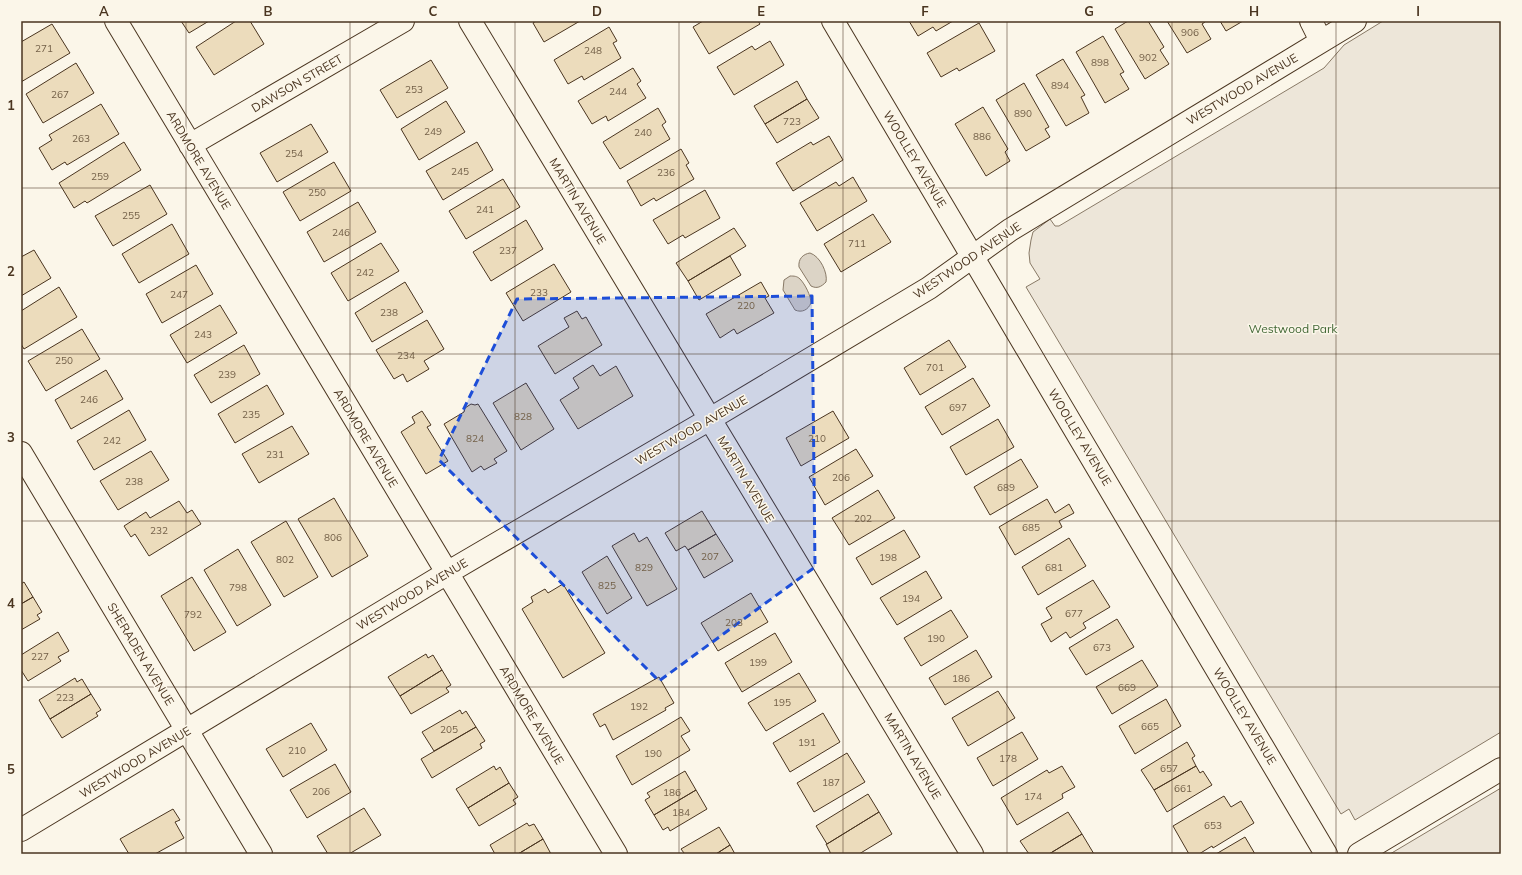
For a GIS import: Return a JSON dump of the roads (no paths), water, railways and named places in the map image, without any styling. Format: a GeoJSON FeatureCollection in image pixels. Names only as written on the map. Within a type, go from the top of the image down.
{"type":"FeatureCollection","features":[{"type":"Feature","properties":{"kind":"street","name":"ARDMORE AVENUE"},"geometry":{"type":"LineString","coordinates":[[116,21],[616,854]]}},
{"type":"Feature","properties":{"kind":"street","name":"DAWSON STREET"},"geometry":{"type":"LineString","coordinates":[[190,145],[403,21]]}},
{"type":"Feature","properties":{"kind":"street","name":"MARTIN AVENUE"},"geometry":{"type":"LineString","coordinates":[[470,21],[972,854]]}},
{"type":"Feature","properties":{"kind":"street","name":"WOOLLEY AVENUE"},"geometry":{"type":"LineString","coordinates":[[833,21],[1326,854]]}},
{"type":"Feature","properties":{"kind":"street"},"geometry":{"type":"LineString","coordinates":[[1311,21],[1321,41]]}},
{"type":"Feature","properties":{"kind":"street","name":"WESTWOOD AVENUE"},"geometry":{"type":"LineString","coordinates":[[21,830],[447,573],[710,419],[929,288],[1010,230],[1355,21]]}},
{"type":"Feature","properties":{"kind":"street","name":"SHERADEN AVENUE"},"geometry":{"type":"LineString","coordinates":[[21,453],[261,854]]}},
{"type":"Feature","properties":{"kind":"street"},"geometry":{"type":"LineString","coordinates":[[1359,854],[1501,769]]}},
{"type":"Feature","properties":{"kind":"park label","name":"Westwood Park"},"geometry":{"type":"Point","coordinates":[1293,328]}}]}
